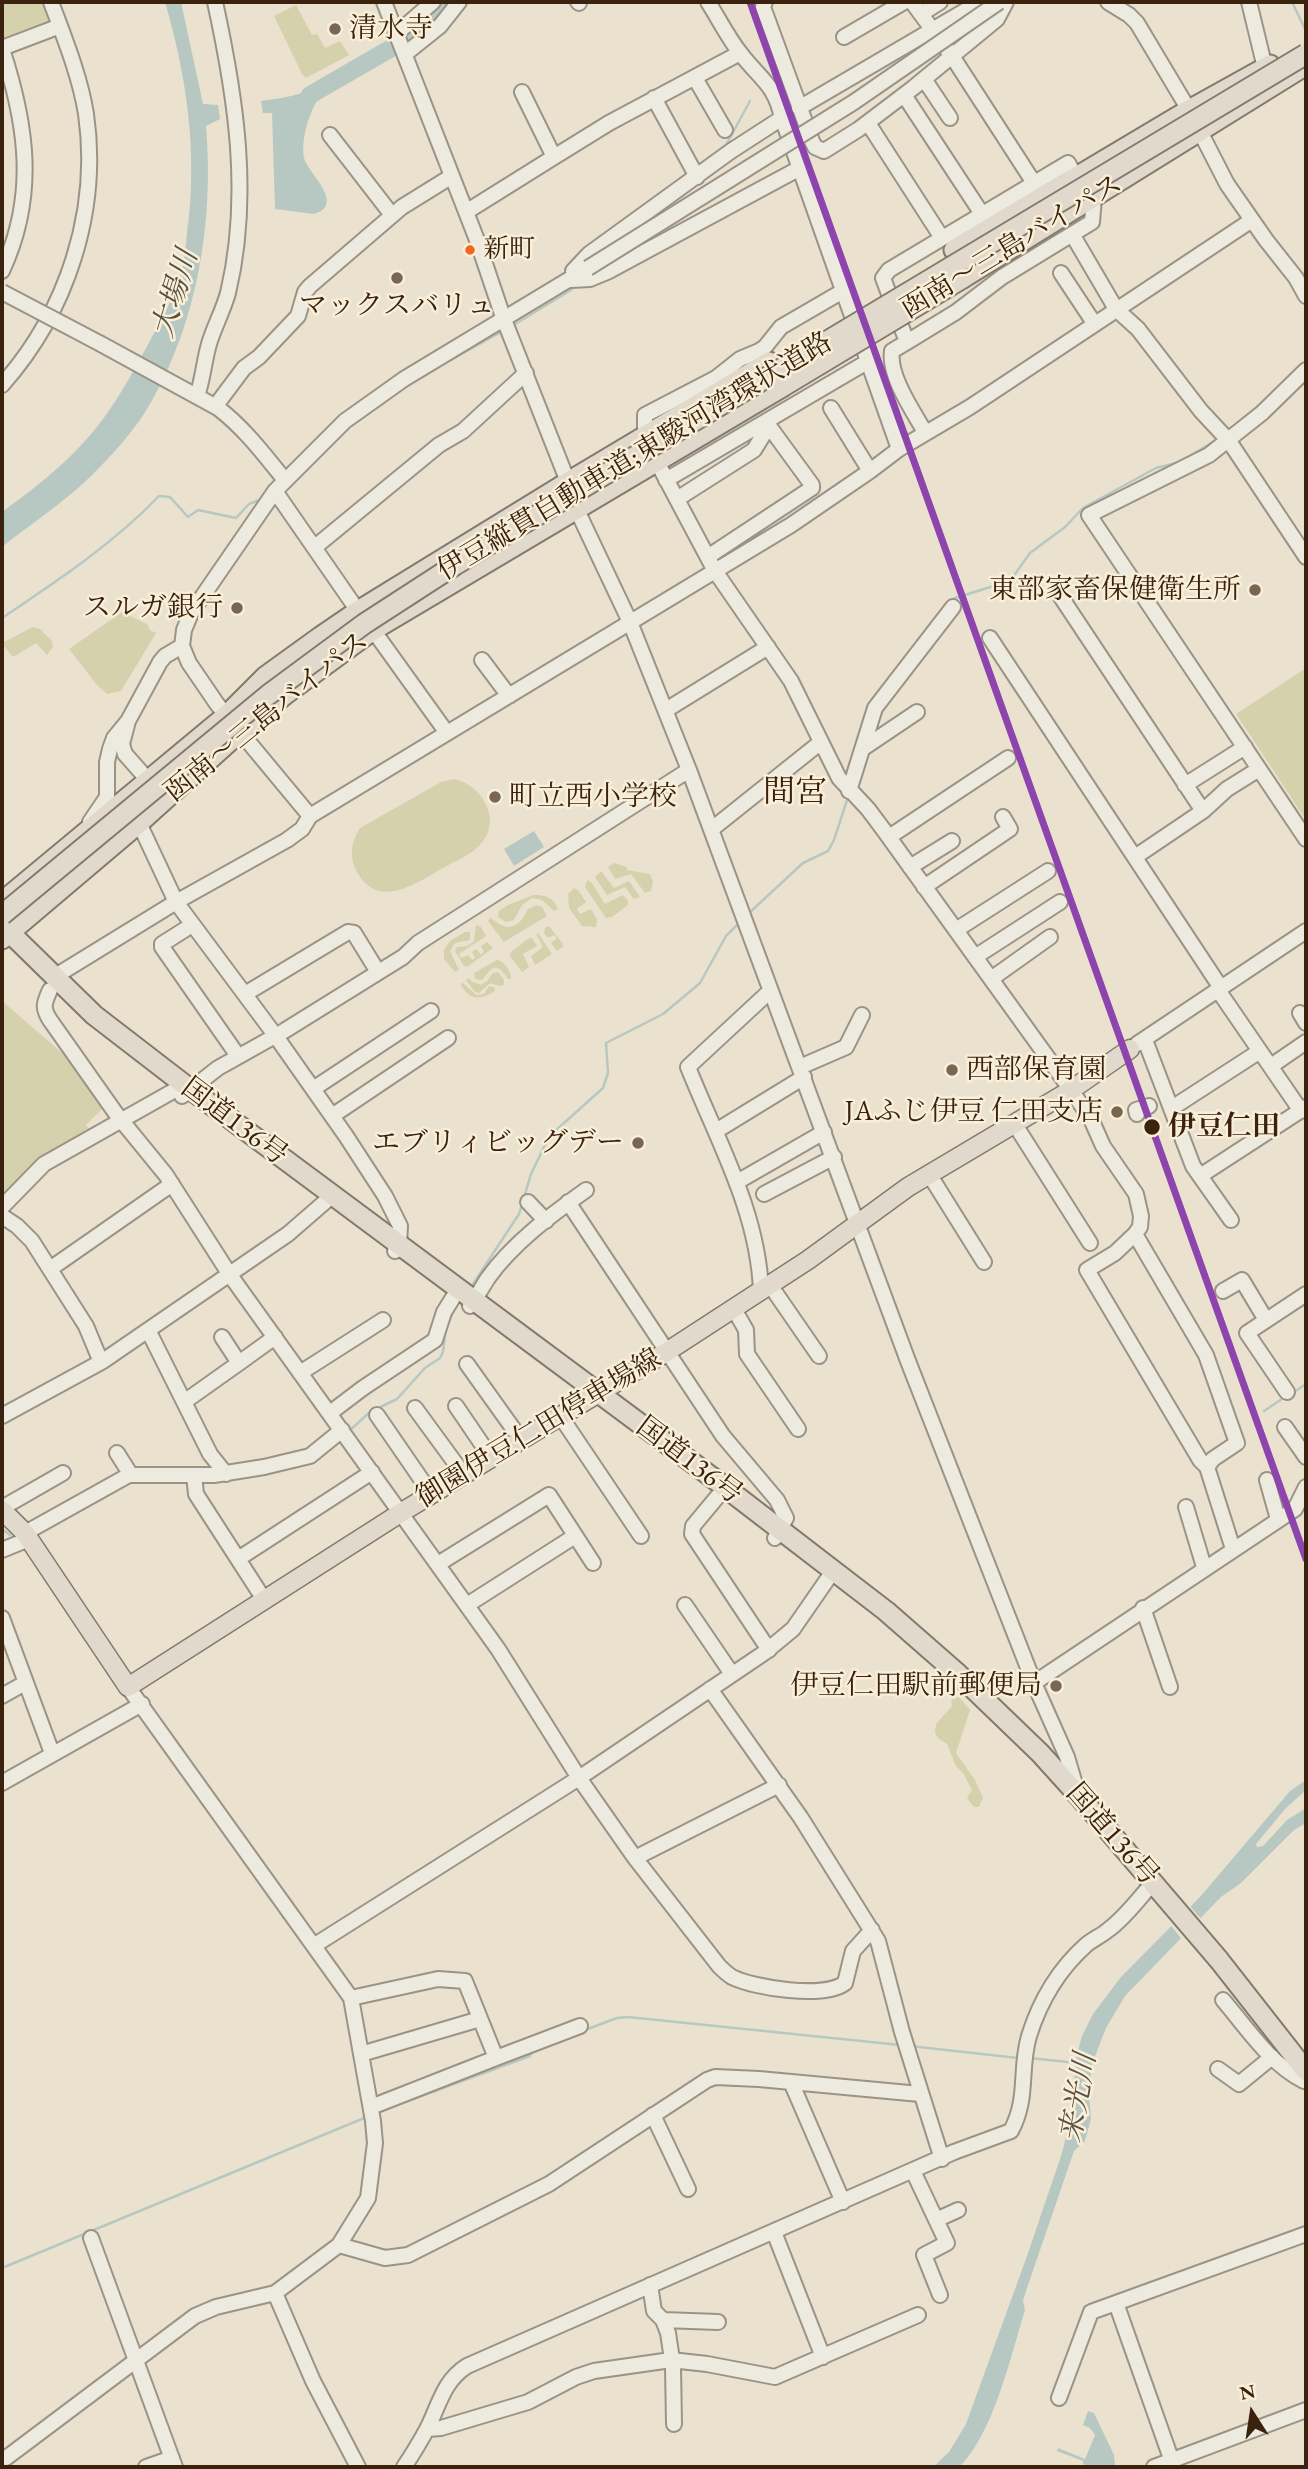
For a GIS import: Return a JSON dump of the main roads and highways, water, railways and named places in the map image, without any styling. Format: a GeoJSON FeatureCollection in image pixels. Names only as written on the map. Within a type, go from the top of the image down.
{"type":"FeatureCollection","features":[{"type":"Feature","properties":{"kind":"highway","name":"函南～三島バイパス"},"geometry":{"type":"LineString","coordinates":[[2,902],[227,715],[266,676],[358,611],[769,362],[948,244],[1076,177],[1189,110],[1306,46]]}},
{"type":"Feature","properties":{"kind":"highway","name":"伊豆縦貫自動車道;東駿河湾環状道路"},"geometry":{"type":"LineString","coordinates":[[3,931],[268,695],[375,617],[545,511],[1306,54]]}},
{"type":"Feature","properties":{"kind":"highway","name":"函南～三島バイパス"},"geometry":{"type":"LineString","coordinates":[[3,931],[139,823],[288,693],[373,631],[963,278],[1306,65]]}},
{"type":"Feature","properties":{"kind":"highway","name":"国道136号"},"geometry":{"type":"LineString","coordinates":[[3,931],[52,984],[94,1015],[182,1092],[326,1201],[397,1249]]}},
{"type":"Feature","properties":{"kind":"highway","name":"国道136号"},"geometry":{"type":"LineString","coordinates":[[182,1092],[778,1534],[886,1611],[1040,1753],[1208,1952],[1306,2079]]}},
{"type":"Feature","properties":{"kind":"highway","name":"国道136号"},"geometry":{"type":"LineString","coordinates":[[595,1397],[718,1496],[778,1534],[956,1686],[1079,1802]]}},
{"type":"Feature","properties":{"kind":"main road","name":"御園伊豆仁田停車場線"},"geometry":{"type":"LineString","coordinates":[[3,1504],[128,1687],[402,1512],[595,1397],[734,1309],[929,1174],[1070,1090],[1138,1044]]}},
{"type":"Feature","properties":{"kind":"water","name":"大場川"},"geometry":{"type":"Polygon","coordinates":[[[165,2],[181,2],[203,104],[218,105],[220,119],[206,126],[208,162],[204,233],[191,304],[167,372],[131,432],[83,484],[2,547],[2,512],[56,470],[103,419],[141,358],[169,304],[179,278],[185,256],[190,203],[191,145],[185,87],[165,2]]]}},
{"type":"Feature","properties":{"kind":"water"},"geometry":{"type":"Polygon","coordinates":[[[326,80],[330,86],[318,99],[308,120],[303,153],[305,161],[323,189],[327,204],[323,210],[314,214],[275,209],[272,113],[263,113],[261,101],[302,93],[326,80]]]}},
{"type":"Feature","properties":{"kind":"water"},"geometry":{"type":"Polygon","coordinates":[[[534,831],[544,847],[514,866],[504,849],[534,831]]]}},
{"type":"Feature","properties":{"kind":"water","name":"来光川"},"geometry":{"type":"Polygon","coordinates":[[[1306,1780],[1306,1790],[1285,1809],[1256,1844],[1257,1847],[1263,1846],[1287,1820],[1306,1808],[1306,1823],[1294,1830],[1241,1883],[1221,1897],[1125,1996],[1106,2028],[1092,2064],[1089,2095],[1091,2119],[1085,2141],[1074,2151],[1027,2288],[1023,2301],[1025,2310],[1000,2393],[982,2435],[959,2467],[933,2467],[949,2452],[966,2424],[1027,2256],[1062,2153],[1070,2120],[1077,2054],[1093,2014],[1121,1977],[1200,1897],[1290,1791],[1306,1780]]]}},
{"type":"Feature","properties":{"kind":"water"},"geometry":{"type":"Polygon","coordinates":[[[1088,2411],[1094,2413],[1114,2455],[1115,2467],[1092,2467],[1057,2451],[1058,2448],[1085,2459],[1095,2435],[1090,2428],[1083,2425],[1088,2411]]]}},
{"type":"Feature","properties":{"kind":"waterway"},"geometry":{"type":"LineString","coordinates":[[310,95],[414,35],[448,2]]}},
{"type":"Feature","properties":{"kind":"waterway"},"geometry":{"type":"LineString","coordinates":[[1292,2],[1306,31]]}},
{"type":"Feature","properties":{"kind":"waterway"},"geometry":{"type":"LineString","coordinates":[[725,147],[750,101]]}},
{"type":"Feature","properties":{"kind":"waterway"},"geometry":{"type":"LineString","coordinates":[[512,326],[571,290],[573,286]]}},
{"type":"Feature","properties":{"kind":"waterway"},"geometry":{"type":"LineString","coordinates":[[420,377],[503,331]]}},
{"type":"Feature","properties":{"kind":"waterway"},"geometry":{"type":"LineString","coordinates":[[1227,432],[1262,403]]}},
{"type":"Feature","properties":{"kind":"waterway"},"geometry":{"type":"LineString","coordinates":[[950,602],[955,598],[1010,581],[1030,553],[1065,527],[1083,508],[1156,468],[1180,462],[1219,438]]}},
{"type":"Feature","properties":{"kind":"waterway"},"geometry":{"type":"LineString","coordinates":[[2,618],[104,546],[159,496],[170,497],[188,517],[198,510],[236,518],[249,504],[264,498]]}},
{"type":"Feature","properties":{"kind":"waterway"},"geometry":{"type":"LineString","coordinates":[[848,770],[858,741]]}},
{"type":"Feature","properties":{"kind":"waterway"},"geometry":{"type":"LineString","coordinates":[[748,914],[803,863],[828,851],[847,800]]}},
{"type":"Feature","properties":{"kind":"waterway"},"geometry":{"type":"LineString","coordinates":[[473,1284],[519,1214],[531,1174],[545,1145],[554,1132],[603,1088],[608,1073],[606,1043],[663,1014],[700,983],[726,936],[741,921]]}},
{"type":"Feature","properties":{"kind":"waterway"},"geometry":{"type":"LineString","coordinates":[[348,1432],[370,1412],[397,1399],[425,1368],[440,1358],[446,1328],[454,1310]]}},
{"type":"Feature","properties":{"kind":"waterway"},"geometry":{"type":"LineString","coordinates":[[1294,1392],[1306,1384]]}},
{"type":"Feature","properties":{"kind":"waterway"},"geometry":{"type":"LineString","coordinates":[[1264,1411],[1285,1397]]}},
{"type":"Feature","properties":{"kind":"waterway"},"geometry":{"type":"LineString","coordinates":[[2,1529],[10,1535]]}},
{"type":"Feature","properties":{"kind":"waterway"},"geometry":{"type":"LineString","coordinates":[[585,2030],[617,2018],[628,2017],[900,2045]]}},
{"type":"Feature","properties":{"kind":"waterway"},"geometry":{"type":"LineString","coordinates":[[910,2046],[1018,2058]]}},
{"type":"Feature","properties":{"kind":"waterway"},"geometry":{"type":"LineString","coordinates":[[378,2112],[530,2056],[543,2047]]}},
{"type":"Feature","properties":{"kind":"waterway","name":"来光川"},"geometry":{"type":"LineString","coordinates":[[1029,2058],[1078,2063]]}},
{"type":"Feature","properties":{"kind":"waterway"},"geometry":{"type":"LineString","coordinates":[[2,2268],[369,2116]]}},
{"type":"Feature","properties":{"kind":"place","name":"清水寺"},"geometry":{"type":"Point","coordinates":[335,29]}},
{"type":"Feature","properties":{"kind":"place","name":"新町"},"geometry":{"type":"Point","coordinates":[470,250]}},
{"type":"Feature","properties":{"kind":"place","name":"マックスバリュ"},"geometry":{"type":"Point","coordinates":[397,278]}},
{"type":"Feature","properties":{"kind":"place","name":"東部家畜保健衛生所"},"geometry":{"type":"Point","coordinates":[1255,590]}},
{"type":"Feature","properties":{"kind":"place","name":"スルガ銀行"},"geometry":{"type":"Point","coordinates":[237,608]}},
{"type":"Feature","properties":{"kind":"place","name":"町立西小学校"},"geometry":{"type":"Point","coordinates":[495,797]}},
{"type":"Feature","properties":{"kind":"place","name":"西部保育園"},"geometry":{"type":"Point","coordinates":[952,1070]}},
{"type":"Feature","properties":{"kind":"place","name":"JAふじ伊豆 仁田支店"},"geometry":{"type":"Point","coordinates":[1117,1112]}},
{"type":"Feature","properties":{"kind":"place","name":"伊豆仁田"},"geometry":{"type":"Point","coordinates":[1152,1127]}},
{"type":"Feature","properties":{"kind":"place","name":"エブリィビッグデー"},"geometry":{"type":"Point","coordinates":[638,1143]}},
{"type":"Feature","properties":{"kind":"place","name":"伊豆仁田駅前郵便局"},"geometry":{"type":"Point","coordinates":[1056,1686]}},
{"type":"Feature","properties":{"kind":"district","name":"間宮"},"geometry":{"type":"Point","coordinates":[795,793]}}]}
